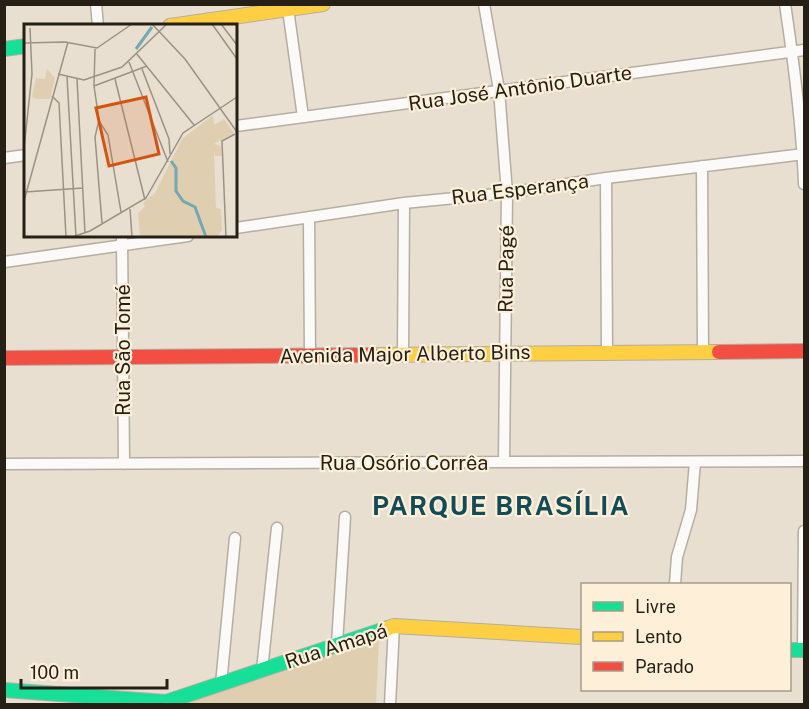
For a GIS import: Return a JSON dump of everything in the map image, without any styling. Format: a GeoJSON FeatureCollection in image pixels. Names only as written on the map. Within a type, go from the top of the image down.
{"type":"FeatureCollection","features":[{"type":"Feature","properties":{"kind":"street"},"geometry":{"type":"LineString","coordinates":[[96,4],[99,24]]}},
{"type":"Feature","properties":{"kind":"street"},"geometry":{"type":"LineString","coordinates":[[184,24],[323,4]]}},
{"type":"Feature","properties":{"kind":"street","name":"Rua Pagé"},"geometry":{"type":"LineString","coordinates":[[484,4],[499,90],[507,194],[504,462]]}},
{"type":"Feature","properties":{"kind":"street"},"geometry":{"type":"LineString","coordinates":[[785,4],[804,155],[804,184]]}},
{"type":"Feature","properties":{"kind":"street"},"geometry":{"type":"LineString","coordinates":[[288,9],[303,117]]}},
{"type":"Feature","properties":{"kind":"street"},"geometry":{"type":"LineString","coordinates":[[4,49],[24,46]]}},
{"type":"Feature","properties":{"kind":"street","name":"Rua José Antônio Duarte"},"geometry":{"type":"LineString","coordinates":[[237,126],[804,50]]}},
{"type":"Feature","properties":{"kind":"street"},"geometry":{"type":"LineString","coordinates":[[4,158],[24,155]]}},
{"type":"Feature","properties":{"kind":"street","name":"Rua Esperança"},"geometry":{"type":"LineString","coordinates":[[237,228],[404,203],[507,194],[606,178],[804,155]]}},
{"type":"Feature","properties":{"kind":"street"},"geometry":{"type":"LineString","coordinates":[[702,166],[703,352]]}},
{"type":"Feature","properties":{"kind":"street"},"geometry":{"type":"LineString","coordinates":[[606,178],[607,352]]}},
{"type":"Feature","properties":{"kind":"street"},"geometry":{"type":"LineString","coordinates":[[403,354],[404,203]]}},
{"type":"Feature","properties":{"kind":"street"},"geometry":{"type":"LineString","coordinates":[[309,217],[310,355]]}},
{"type":"Feature","properties":{"kind":"street"},"geometry":{"type":"LineString","coordinates":[[4,262],[122,240],[172,237]]}},
{"type":"Feature","properties":{"kind":"street","name":"Rua São Tomé"},"geometry":{"type":"LineString","coordinates":[[122,240],[124,464]]}},
{"type":"Feature","properties":{"kind":"street","name":"Avenida Major Alberto Bins"},"geometry":{"type":"LineString","coordinates":[[4,358],[804,351]]}},
{"type":"Feature","properties":{"kind":"street","name":"Rua Osório Corrêa"},"geometry":{"type":"LineString","coordinates":[[4,464],[804,461]]}},
{"type":"Feature","properties":{"kind":"street"},"geometry":{"type":"LineString","coordinates":[[675,583],[677,557],[692,510],[694,462]]}},
{"type":"Feature","properties":{"kind":"street"},"geometry":{"type":"LineString","coordinates":[[337,644],[345,517]]}},
{"type":"Feature","properties":{"kind":"street"},"geometry":{"type":"LineString","coordinates":[[262,670],[277,528]]}},
{"type":"Feature","properties":{"kind":"street"},"geometry":{"type":"LineString","coordinates":[[799,650],[804,531]]}},
{"type":"Feature","properties":{"kind":"street"},"geometry":{"type":"LineString","coordinates":[[221,684],[235,538]]}},
{"type":"Feature","properties":{"kind":"street"},"geometry":{"type":"LineString","coordinates":[[390,705],[394,626]]}},
{"type":"Feature","properties":{"kind":"street","name":"Rua Amapá"},"geometry":{"type":"LineString","coordinates":[[168,704],[394,626],[581,637]]}},
{"type":"Feature","properties":{"kind":"street"},"geometry":{"type":"LineString","coordinates":[[4,690],[109,701],[168,704]]}},
{"type":"Feature","properties":{"kind":"shaded area"},"geometry":{"type":"Polygon","coordinates":[[[379,639],[376,704],[186,703],[379,639]]]}},
{"type":"Feature","properties":{"kind":"traffic: fast"},"geometry":{"type":"LineString","coordinates":[[4,49],[24,46]]}},
{"type":"Feature","properties":{"kind":"traffic: fast"},"geometry":{"type":"LineString","coordinates":[[166,702],[388,628]]}},
{"type":"Feature","properties":{"kind":"traffic: fast"},"geometry":{"type":"LineString","coordinates":[[791,650],[804,650]]}},
{"type":"Feature","properties":{"kind":"traffic: fast"},"geometry":{"type":"LineString","coordinates":[[4,690],[170,704]]}},
{"type":"Feature","properties":{"kind":"traffic: slow"},"geometry":{"type":"LineString","coordinates":[[184,24],[323,4]]}},
{"type":"Feature","properties":{"kind":"traffic: slow"},"geometry":{"type":"LineString","coordinates":[[373,355],[719,352]]}},
{"type":"Feature","properties":{"kind":"traffic: slow"},"geometry":{"type":"LineString","coordinates":[[388,628],[394,626],[581,637]]}},
{"type":"Feature","properties":{"kind":"traffic: jam"},"geometry":{"type":"LineString","coordinates":[[719,352],[804,351]]}},
{"type":"Feature","properties":{"kind":"traffic: jam"},"geometry":{"type":"LineString","coordinates":[[4,358],[373,355]]}},
{"type":"Feature","properties":{"kind":"district","name":"PARQUE BRASÍLIA"},"geometry":{"type":"Point","coordinates":[501,506]}}]}
